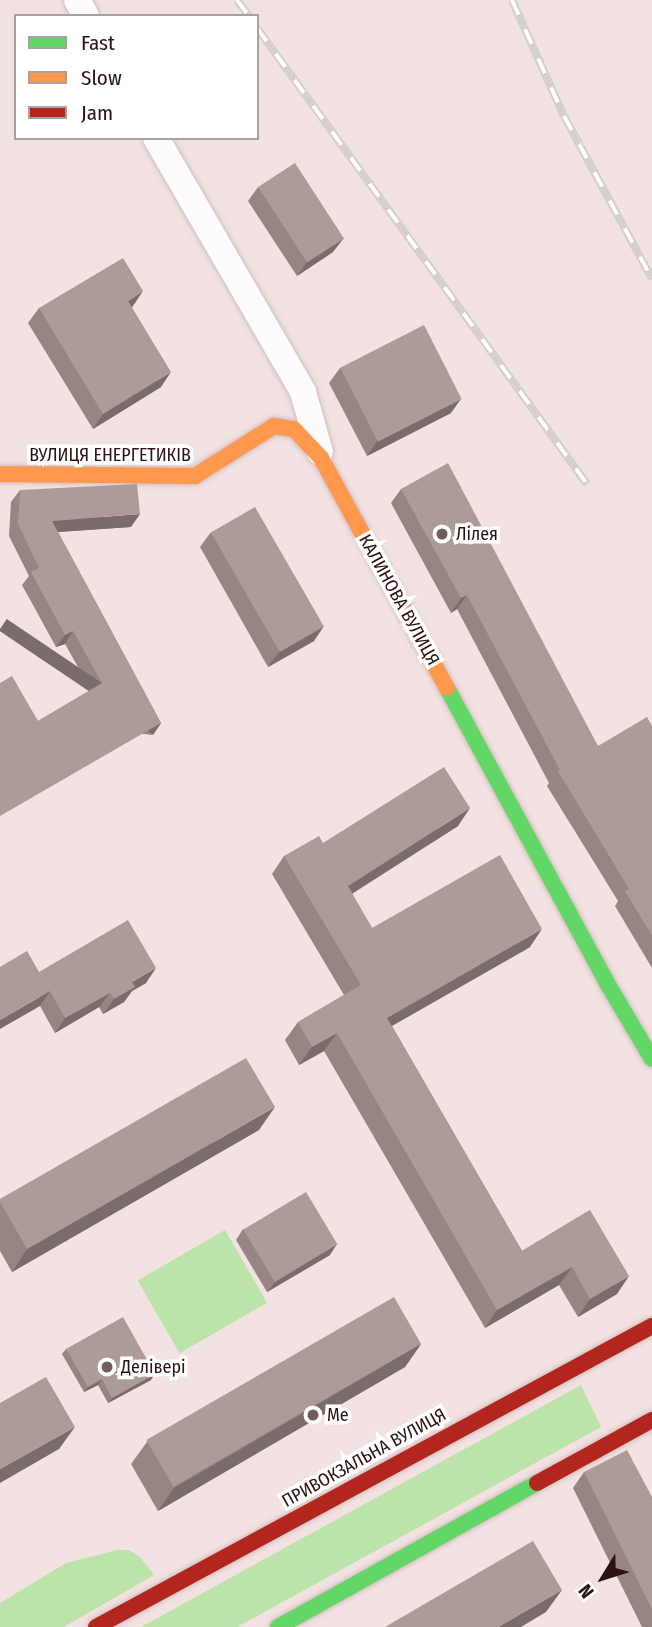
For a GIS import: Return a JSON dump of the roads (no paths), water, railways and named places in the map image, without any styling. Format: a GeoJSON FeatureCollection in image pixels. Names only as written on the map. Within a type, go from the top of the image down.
{"type":"FeatureCollection","features":[{"type":"Feature","properties":{"kind":"street","name":"КАЛИНОВА ВУЛИЦЯ"},"geometry":{"type":"LineString","coordinates":[[157,140],[303,392],[321,457],[607,983],[652,1059]]}},
{"type":"Feature","properties":{"kind":"street","name":"ВУЛИЦЯ ЕНЕРГЕТИКІВ"},"geometry":{"type":"LineString","coordinates":[[0,474],[195,476],[274,426],[295,429],[321,457]]}},
{"type":"Feature","properties":{"kind":"street","name":"ПРИВОКЗАЛЬНА ВУЛИЦЯ"},"geometry":{"type":"LineString","coordinates":[[96,1627],[652,1326]]}},
{"type":"Feature","properties":{"kind":"street"},"geometry":{"type":"LineString","coordinates":[[278,1627],[652,1420]]}},
{"type":"Feature","properties":{"kind":"railway"},"geometry":{"type":"LineString","coordinates":[[237,0],[248,14]]}},
{"type":"Feature","properties":{"kind":"railway"},"geometry":{"type":"LineString","coordinates":[[512,0],[564,116],[652,279]]}},
{"type":"Feature","properties":{"kind":"railway"},"geometry":{"type":"LineString","coordinates":[[259,31],[587,484]]}},
{"type":"Feature","properties":{"kind":"place","name":"Лілея"},"geometry":{"type":"Point","coordinates":[442,534]}},
{"type":"Feature","properties":{"kind":"place","name":"Делівері"},"geometry":{"type":"Point","coordinates":[107,1367]}},
{"type":"Feature","properties":{"kind":"place","name":"Me"},"geometry":{"type":"Point","coordinates":[313,1415]}}]}
